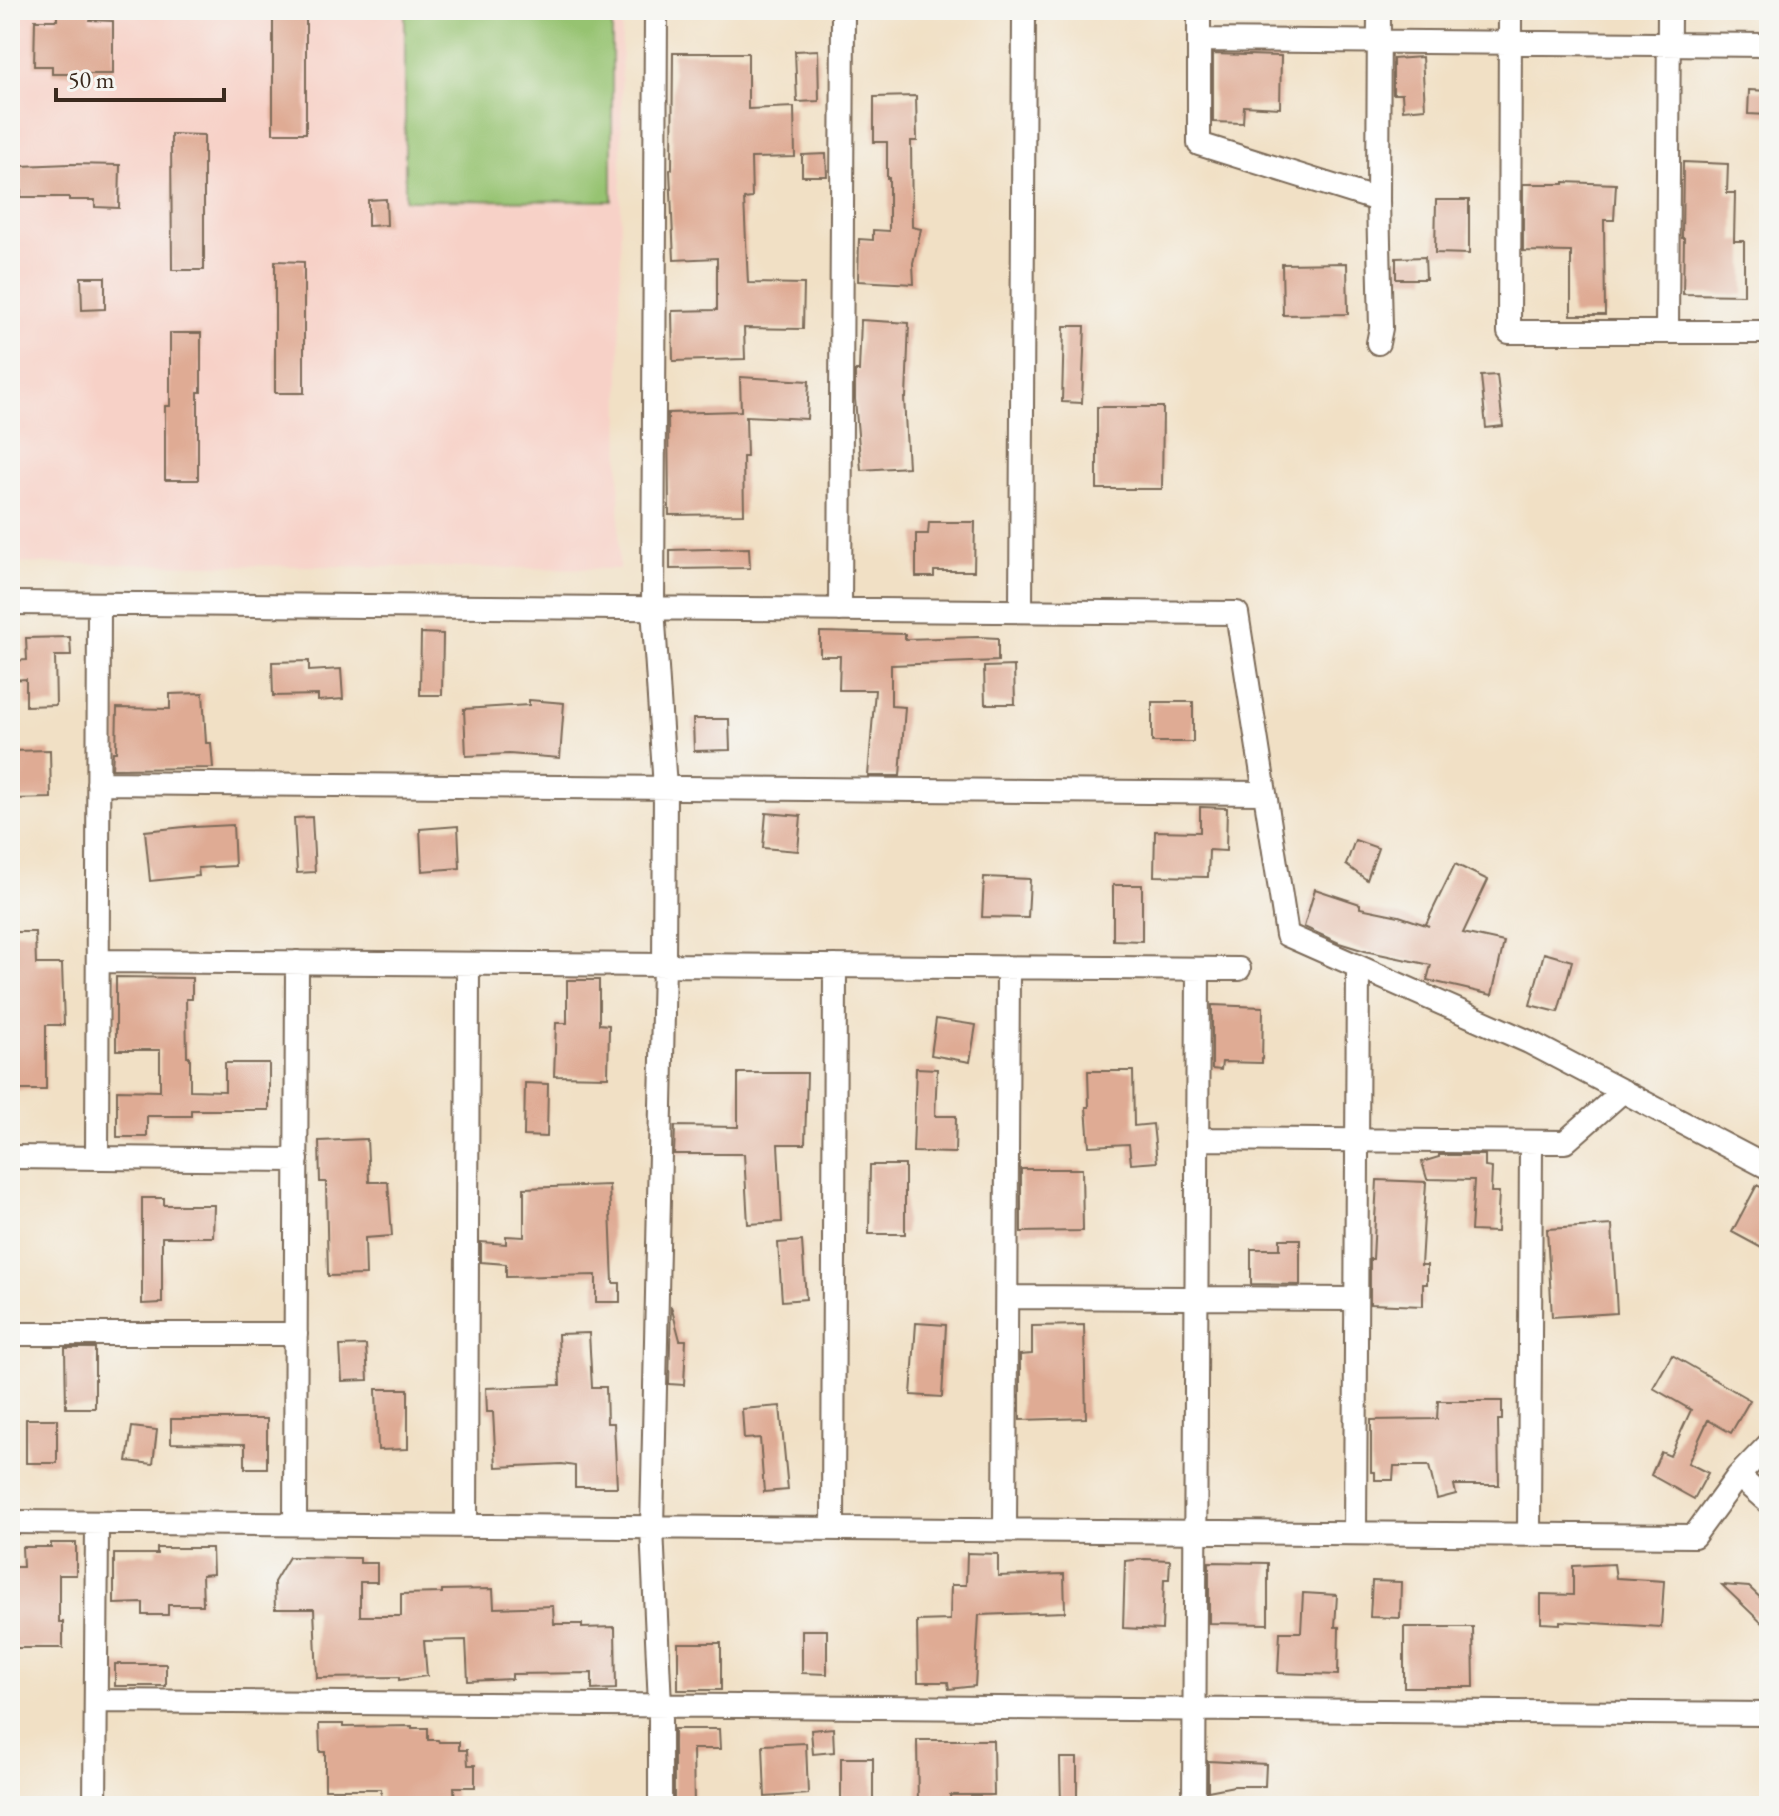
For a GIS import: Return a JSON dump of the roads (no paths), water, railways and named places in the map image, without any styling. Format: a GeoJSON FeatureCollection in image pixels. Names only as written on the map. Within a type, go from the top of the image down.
{"type":"FeatureCollection","features":[{"type":"Feature","properties":{"kind":"street"},"geometry":{"type":"LineString","coordinates":[[656,10],[654,609],[665,788],[652,1528],[660,1705],[660,1806]]}},
{"type":"Feature","properties":{"kind":"street"},"geometry":{"type":"LineString","coordinates":[[840,610],[843,10]]}},
{"type":"Feature","properties":{"kind":"street"},"geometry":{"type":"LineString","coordinates":[[1021,611],[1024,10]]}},
{"type":"Feature","properties":{"kind":"street"},"geometry":{"type":"LineString","coordinates":[[1199,10],[1199,144],[1378,200]]}},
{"type":"Feature","properties":{"kind":"street"},"geometry":{"type":"LineString","coordinates":[[1378,343],[1381,328],[1379,10]]}},
{"type":"Feature","properties":{"kind":"street"},"geometry":{"type":"LineString","coordinates":[[1510,10],[1509,332],[1769,332]]}},
{"type":"Feature","properties":{"kind":"street"},"geometry":{"type":"LineString","coordinates":[[1667,332],[1669,10]]}},
{"type":"Feature","properties":{"kind":"street"},"geometry":{"type":"LineString","coordinates":[[1199,40],[1769,45]]}},
{"type":"Feature","properties":{"kind":"street"},"geometry":{"type":"LineString","coordinates":[[10,603],[1237,613],[1287,935],[1529,1042],[1769,1168]]}},
{"type":"Feature","properties":{"kind":"street"},"geometry":{"type":"LineString","coordinates":[[97,1158],[99,604]]}},
{"type":"Feature","properties":{"kind":"street"},"geometry":{"type":"LineString","coordinates":[[98,783],[1264,793]]}},
{"type":"Feature","properties":{"kind":"street"},"geometry":{"type":"LineString","coordinates":[[98,961],[1239,969]]}},
{"type":"Feature","properties":{"kind":"street"},"geometry":{"type":"LineString","coordinates":[[295,1524],[297,962]]}},
{"type":"Feature","properties":{"kind":"street"},"geometry":{"type":"LineString","coordinates":[[466,1526],[468,964]]}},
{"type":"Feature","properties":{"kind":"street"},"geometry":{"type":"LineString","coordinates":[[833,1529],[835,966]]}},
{"type":"Feature","properties":{"kind":"street"},"geometry":{"type":"LineString","coordinates":[[1355,1533],[1358,967]]}},
{"type":"Feature","properties":{"kind":"street"},"geometry":{"type":"LineString","coordinates":[[1005,1530],[1008,968]]}},
{"type":"Feature","properties":{"kind":"street"},"geometry":{"type":"LineString","coordinates":[[1194,1806],[1198,969]]}},
{"type":"Feature","properties":{"kind":"street"},"geometry":{"type":"LineString","coordinates":[[1197,1139],[1565,1142],[1623,1091]]}},
{"type":"Feature","properties":{"kind":"street"},"geometry":{"type":"LineString","coordinates":[[1529,1534],[1531,1142]]}},
{"type":"Feature","properties":{"kind":"street"},"geometry":{"type":"LineString","coordinates":[[10,1157],[297,1160]]}},
{"type":"Feature","properties":{"kind":"street"},"geometry":{"type":"LineString","coordinates":[[1007,1297],[1356,1299]]}},
{"type":"Feature","properties":{"kind":"street"},"geometry":{"type":"LineString","coordinates":[[10,1334],[296,1334]]}},
{"type":"Feature","properties":{"kind":"street"},"geometry":{"type":"LineString","coordinates":[[10,1522],[1694,1536],[1738,1476],[1769,1444]]}},
{"type":"Feature","properties":{"kind":"street"},"geometry":{"type":"LineString","coordinates":[[1738,1476],[1769,1503]]}},
{"type":"Feature","properties":{"kind":"street"},"geometry":{"type":"LineString","coordinates":[[95,1806],[97,1523]]}},
{"type":"Feature","properties":{"kind":"street"},"geometry":{"type":"LineString","coordinates":[[96,1701],[1769,1714]]}}]}
